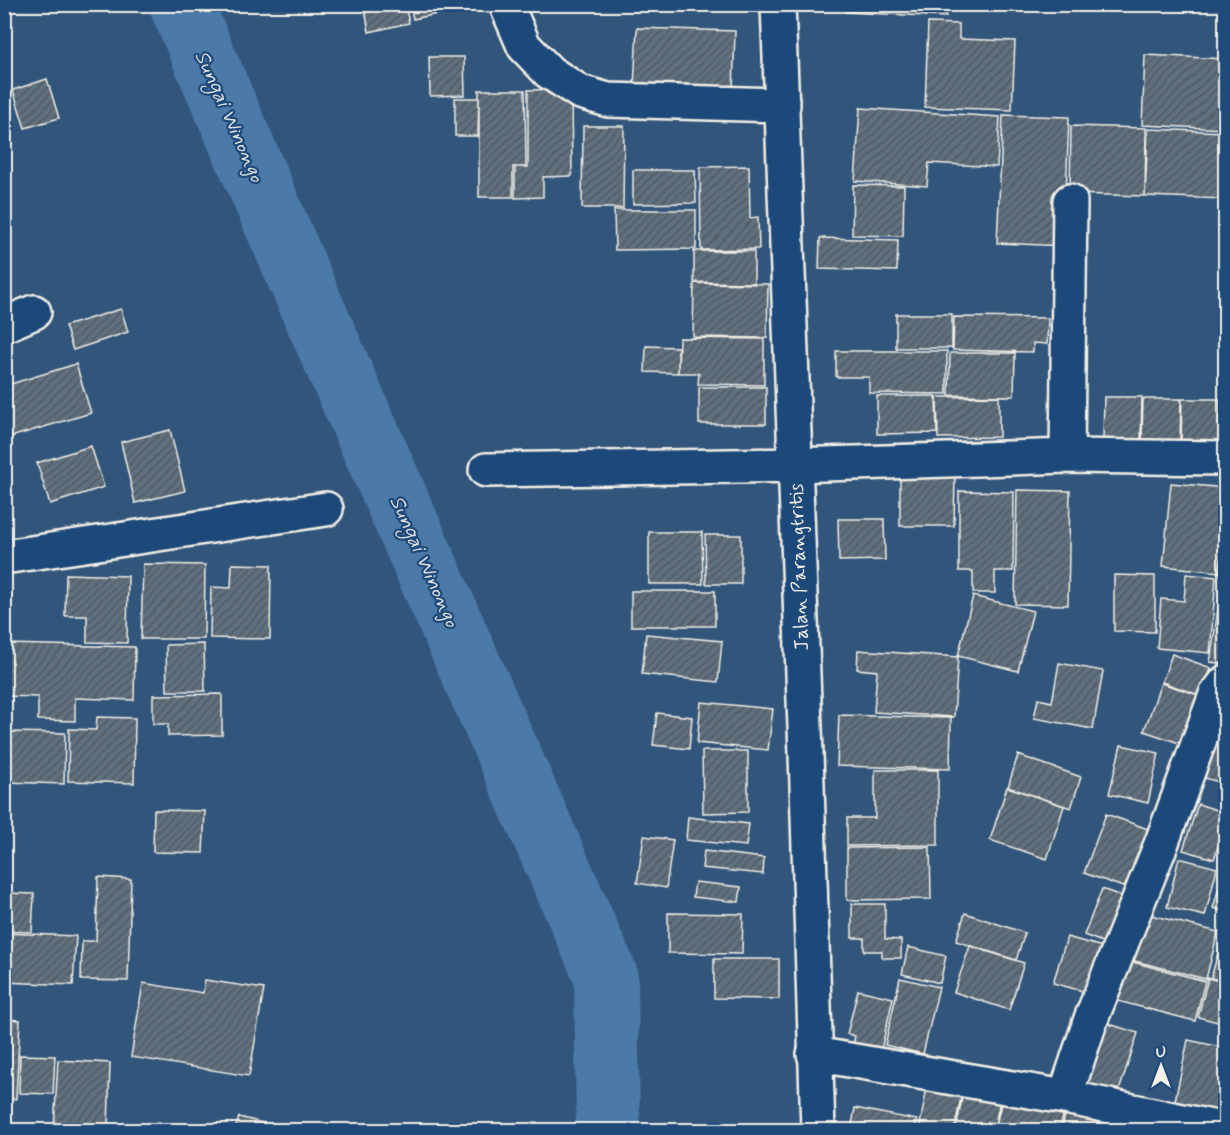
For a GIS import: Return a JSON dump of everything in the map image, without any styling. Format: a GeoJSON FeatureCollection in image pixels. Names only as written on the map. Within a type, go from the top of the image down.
{"type":"FeatureCollection","features":[{"type":"Feature","properties":{"kind":"street"},"geometry":{"type":"LineString","coordinates":[[506,4],[524,46],[549,72],[580,93],[608,100],[783,105]]}},
{"type":"Feature","properties":{"kind":"street","name":"Jalan Parangtritis"},"geometry":{"type":"LineString","coordinates":[[778,4],[818,1131]]}},
{"type":"Feature","properties":{"kind":"street"},"geometry":{"type":"LineString","coordinates":[[1067,456],[1070,201]]}},
{"type":"Feature","properties":{"kind":"street"},"geometry":{"type":"LineString","coordinates":[[486,470],[794,465],[1067,456],[1226,458]]}},
{"type":"Feature","properties":{"kind":"street"},"geometry":{"type":"LineString","coordinates":[[4,557],[326,509]]}},
{"type":"Feature","properties":{"kind":"street"},"geometry":{"type":"LineString","coordinates":[[1065,1097],[1091,1019],[1162,842],[1215,695],[1226,682]]}},
{"type":"Feature","properties":{"kind":"street"},"geometry":{"type":"LineString","coordinates":[[814,1054],[1065,1097],[1226,1130]]}},
{"type":"Feature","properties":{"kind":"building"},"geometry":{"type":"Polygon","coordinates":[[[364,4],[405,4],[409,23],[369,32],[364,4]]]}},
{"type":"Feature","properties":{"kind":"building"},"geometry":{"type":"Polygon","coordinates":[[[410,4],[475,4],[476,6],[413,19],[410,4]]]}},
{"type":"Feature","properties":{"kind":"building"},"geometry":{"type":"Polygon","coordinates":[[[846,4],[947,4],[946,17],[846,12],[846,4]]]}},
{"type":"Feature","properties":{"kind":"building"},"geometry":{"type":"Polygon","coordinates":[[[928,23],[959,24],[959,39],[1015,41],[1012,110],[925,107],[928,23]]]}},
{"type":"Feature","properties":{"kind":"building"},"geometry":{"type":"Polygon","coordinates":[[[637,28],[735,31],[733,91],[634,88],[637,28]]]}},
{"type":"Feature","properties":{"kind":"building"},"geometry":{"type":"Polygon","coordinates":[[[1145,55],[1226,59],[1226,129],[1142,125],[1145,55]]]}},
{"type":"Feature","properties":{"kind":"building"},"geometry":{"type":"Polygon","coordinates":[[[429,57],[464,57],[465,95],[430,96],[429,57]]]}},
{"type":"Feature","properties":{"kind":"building"},"geometry":{"type":"Polygon","coordinates":[[[47,79],[59,118],[25,128],[13,90],[47,79]]]}},
{"type":"Feature","properties":{"kind":"building"},"geometry":{"type":"Polygon","coordinates":[[[571,89],[572,176],[543,177],[543,197],[515,198],[515,167],[528,167],[528,90],[571,89]]]}},
{"type":"Feature","properties":{"kind":"building"},"geometry":{"type":"Polygon","coordinates":[[[479,90],[525,90],[526,167],[513,167],[513,197],[479,197],[479,90]]]}},
{"type":"Feature","properties":{"kind":"building"},"geometry":{"type":"Polygon","coordinates":[[[455,98],[479,98],[478,136],[455,136],[455,98]]]}},
{"type":"Feature","properties":{"kind":"building"},"geometry":{"type":"Polygon","coordinates":[[[860,108],[1000,117],[997,167],[929,163],[927,186],[855,181],[860,108]]]}},
{"type":"Feature","properties":{"kind":"building"},"geometry":{"type":"Polygon","coordinates":[[[1003,115],[1069,117],[1064,246],[997,243],[1003,115]]]}},
{"type":"Feature","properties":{"kind":"building"},"geometry":{"type":"Polygon","coordinates":[[[583,126],[624,126],[623,208],[582,208],[583,126]]]}},
{"type":"Feature","properties":{"kind":"building"},"geometry":{"type":"Polygon","coordinates":[[[1071,126],[1146,128],[1145,196],[1070,194],[1071,126]]]}},
{"type":"Feature","properties":{"kind":"building"},"geometry":{"type":"Polygon","coordinates":[[[1148,129],[1226,132],[1226,199],[1145,196],[1148,129]]]}},
{"type":"Feature","properties":{"kind":"building"},"geometry":{"type":"Polygon","coordinates":[[[749,166],[750,218],[758,217],[759,249],[701,250],[700,167],[749,166]]]}},
{"type":"Feature","properties":{"kind":"building"},"geometry":{"type":"Polygon","coordinates":[[[633,170],[695,170],[696,203],[633,204],[633,170]]]}},
{"type":"Feature","properties":{"kind":"building"},"geometry":{"type":"Polygon","coordinates":[[[853,185],[904,186],[903,236],[852,235],[853,185]]]}},
{"type":"Feature","properties":{"kind":"building"},"geometry":{"type":"Polygon","coordinates":[[[614,210],[696,210],[696,249],[615,250],[614,210]]]}},
{"type":"Feature","properties":{"kind":"building"},"geometry":{"type":"Polygon","coordinates":[[[820,238],[898,240],[897,271],[819,269],[820,238]]]}},
{"type":"Feature","properties":{"kind":"building"},"geometry":{"type":"Polygon","coordinates":[[[694,251],[754,251],[754,283],[694,282],[694,251]]]}},
{"type":"Feature","properties":{"kind":"building"},"geometry":{"type":"Polygon","coordinates":[[[694,283],[768,284],[767,338],[693,337],[694,283]]]}},
{"type":"Feature","properties":{"kind":"building"},"geometry":{"type":"Polygon","coordinates":[[[121,309],[128,332],[73,350],[65,326],[121,309]]]}},
{"type":"Feature","properties":{"kind":"building"},"geometry":{"type":"Polygon","coordinates":[[[896,314],[952,314],[952,348],[896,348],[896,314]]]}},
{"type":"Feature","properties":{"kind":"building"},"geometry":{"type":"Polygon","coordinates":[[[954,317],[1048,318],[1047,344],[1033,343],[1033,352],[953,350],[954,317]]]}},
{"type":"Feature","properties":{"kind":"building"},"geometry":{"type":"Polygon","coordinates":[[[679,338],[764,339],[764,385],[698,384],[699,373],[678,373],[679,338]]]}},
{"type":"Feature","properties":{"kind":"building"},"geometry":{"type":"Polygon","coordinates":[[[646,346],[678,347],[678,373],[645,372],[646,346]]]}},
{"type":"Feature","properties":{"kind":"building"},"geometry":{"type":"Polygon","coordinates":[[[836,351],[947,351],[947,394],[869,393],[869,377],[836,377],[836,351]]]}},
{"type":"Feature","properties":{"kind":"building"},"geometry":{"type":"Polygon","coordinates":[[[950,353],[1015,353],[1014,396],[949,395],[950,353]]]}},
{"type":"Feature","properties":{"kind":"building"},"geometry":{"type":"Polygon","coordinates":[[[76,364],[91,413],[4,439],[4,386],[76,364]]]}},
{"type":"Feature","properties":{"kind":"building"},"geometry":{"type":"Polygon","coordinates":[[[699,387],[766,387],[766,424],[699,424],[699,387]]]}},
{"type":"Feature","properties":{"kind":"building"},"geometry":{"type":"Polygon","coordinates":[[[877,396],[936,396],[937,433],[877,434],[877,396]]]}},
{"type":"Feature","properties":{"kind":"building"},"geometry":{"type":"Polygon","coordinates":[[[999,396],[999,437],[938,438],[937,397],[999,396]]]}},
{"type":"Feature","properties":{"kind":"building"},"geometry":{"type":"Polygon","coordinates":[[[1104,397],[1142,397],[1141,439],[1103,439],[1104,397]]]}},
{"type":"Feature","properties":{"kind":"building"},"geometry":{"type":"Polygon","coordinates":[[[1143,399],[1181,399],[1180,443],[1142,442],[1143,399]]]}},
{"type":"Feature","properties":{"kind":"building"},"geometry":{"type":"Polygon","coordinates":[[[1182,399],[1220,399],[1220,443],[1181,442],[1182,399]]]}},
{"type":"Feature","properties":{"kind":"building"},"geometry":{"type":"Polygon","coordinates":[[[1221,399],[1226,399],[1226,442],[1220,442],[1221,399]]]}},
{"type":"Feature","properties":{"kind":"building"},"geometry":{"type":"Polygon","coordinates":[[[170,430],[185,491],[135,503],[121,442],[170,430]]]}},
{"type":"Feature","properties":{"kind":"building"},"geometry":{"type":"Polygon","coordinates":[[[91,446],[104,487],[50,504],[37,463],[91,446]]]}},
{"type":"Feature","properties":{"kind":"building"},"geometry":{"type":"Polygon","coordinates":[[[900,474],[955,475],[954,526],[900,526],[900,474]]]}},
{"type":"Feature","properties":{"kind":"building"},"geometry":{"type":"Polygon","coordinates":[[[1171,483],[1226,488],[1226,512],[1219,572],[1163,566],[1171,483]]]}},
{"type":"Feature","properties":{"kind":"building"},"geometry":{"type":"Polygon","coordinates":[[[1017,490],[1070,491],[1068,605],[1015,604],[1017,490]]]}},
{"type":"Feature","properties":{"kind":"building"},"geometry":{"type":"Polygon","coordinates":[[[959,491],[1014,492],[1013,571],[995,571],[995,593],[973,593],[973,571],[959,571],[959,491]]]}},
{"type":"Feature","properties":{"kind":"building"},"geometry":{"type":"Polygon","coordinates":[[[838,519],[884,519],[885,560],[839,561],[838,519]]]}},
{"type":"Feature","properties":{"kind":"building"},"geometry":{"type":"Polygon","coordinates":[[[1226,531],[1226,576],[1220,575],[1226,531]]]}},
{"type":"Feature","properties":{"kind":"building"},"geometry":{"type":"Polygon","coordinates":[[[649,532],[702,532],[703,584],[649,584],[649,532]]]}},
{"type":"Feature","properties":{"kind":"building"},"geometry":{"type":"Polygon","coordinates":[[[705,535],[741,535],[741,584],[706,584],[705,535]]]}},
{"type":"Feature","properties":{"kind":"building"},"geometry":{"type":"Polygon","coordinates":[[[143,564],[205,565],[204,639],[141,639],[143,564]]]}},
{"type":"Feature","properties":{"kind":"building"},"geometry":{"type":"Polygon","coordinates":[[[232,564],[271,565],[270,639],[210,638],[211,587],[231,588],[232,564]]]}},
{"type":"Feature","properties":{"kind":"building"},"geometry":{"type":"Polygon","coordinates":[[[66,574],[128,576],[127,643],[87,642],[87,616],[65,616],[66,574]]]}},
{"type":"Feature","properties":{"kind":"building"},"geometry":{"type":"Polygon","coordinates":[[[1186,574],[1216,577],[1210,653],[1157,648],[1161,599],[1184,601],[1186,574]]]}},
{"type":"Feature","properties":{"kind":"building"},"geometry":{"type":"Polygon","coordinates":[[[1114,575],[1155,576],[1155,632],[1114,631],[1114,575]]]}},
{"type":"Feature","properties":{"kind":"building"},"geometry":{"type":"Polygon","coordinates":[[[1223,577],[1226,578],[1226,664],[1210,662],[1223,577]]]}},
{"type":"Feature","properties":{"kind":"building"},"geometry":{"type":"Polygon","coordinates":[[[631,591],[715,591],[715,626],[631,626],[631,591]]]}},
{"type":"Feature","properties":{"kind":"building"},"geometry":{"type":"Polygon","coordinates":[[[973,596],[1033,611],[1018,671],[958,656],[973,596]]]}},
{"type":"Feature","properties":{"kind":"building"},"geometry":{"type":"Polygon","coordinates":[[[646,634],[722,641],[718,682],[642,674],[646,634]]]}},
{"type":"Feature","properties":{"kind":"building"},"geometry":{"type":"Polygon","coordinates":[[[4,644],[135,647],[134,700],[75,698],[75,721],[38,720],[38,697],[4,696],[4,644]]]}},
{"type":"Feature","properties":{"kind":"building"},"geometry":{"type":"Polygon","coordinates":[[[204,644],[205,691],[167,691],[166,645],[204,644]]]}},
{"type":"Feature","properties":{"kind":"building"},"geometry":{"type":"Polygon","coordinates":[[[858,650],[958,657],[954,717],[874,712],[877,671],[857,669],[858,650]]]}},
{"type":"Feature","properties":{"kind":"building"},"geometry":{"type":"Polygon","coordinates":[[[1172,654],[1211,668],[1202,696],[1162,682],[1172,654]]]}},
{"type":"Feature","properties":{"kind":"building"},"geometry":{"type":"Polygon","coordinates":[[[1059,663],[1103,671],[1093,729],[1034,718],[1038,699],[1052,702],[1059,663]]]}},
{"type":"Feature","properties":{"kind":"building"},"geometry":{"type":"Polygon","coordinates":[[[1161,683],[1202,696],[1185,745],[1144,731],[1161,683]]]}},
{"type":"Feature","properties":{"kind":"building"},"geometry":{"type":"Polygon","coordinates":[[[222,694],[222,735],[168,736],[168,724],[153,724],[153,695],[222,694]]]}},
{"type":"Feature","properties":{"kind":"building"},"geometry":{"type":"Polygon","coordinates":[[[701,702],[773,709],[768,750],[697,743],[701,702]]]}},
{"type":"Feature","properties":{"kind":"building"},"geometry":{"type":"Polygon","coordinates":[[[657,713],[692,717],[689,749],[653,745],[657,713]]]}},
{"type":"Feature","properties":{"kind":"building"},"geometry":{"type":"Polygon","coordinates":[[[839,715],[951,718],[950,769],[837,766],[839,715]]]}},
{"type":"Feature","properties":{"kind":"building"},"geometry":{"type":"Polygon","coordinates":[[[97,717],[135,718],[134,783],[68,781],[69,729],[96,730],[97,717]]]}},
{"type":"Feature","properties":{"kind":"building"},"geometry":{"type":"Polygon","coordinates":[[[4,732],[65,733],[64,784],[4,782],[4,732]]]}},
{"type":"Feature","properties":{"kind":"building"},"geometry":{"type":"Polygon","coordinates":[[[1211,738],[1226,743],[1226,784],[1198,776],[1211,738]]]}},
{"type":"Feature","properties":{"kind":"building"},"geometry":{"type":"Polygon","coordinates":[[[1121,745],[1159,753],[1148,803],[1109,794],[1121,745]]]}},
{"type":"Feature","properties":{"kind":"building"},"geometry":{"type":"Polygon","coordinates":[[[702,751],[748,751],[748,812],[703,813],[702,751]]]}},
{"type":"Feature","properties":{"kind":"building"},"geometry":{"type":"Polygon","coordinates":[[[1018,755],[1081,777],[1071,808],[1008,787],[1018,755]]]}},
{"type":"Feature","properties":{"kind":"building"},"geometry":{"type":"Polygon","coordinates":[[[875,770],[938,770],[938,845],[847,846],[847,818],[875,818],[875,770]]]}},
{"type":"Feature","properties":{"kind":"building"},"geometry":{"type":"Polygon","coordinates":[[[1007,787],[1064,806],[1047,859],[990,840],[1007,787]]]}},
{"type":"Feature","properties":{"kind":"building"},"geometry":{"type":"Polygon","coordinates":[[[1198,804],[1226,813],[1226,822],[1214,859],[1183,850],[1198,804]]]}},
{"type":"Feature","properties":{"kind":"building"},"geometry":{"type":"Polygon","coordinates":[[[154,810],[205,811],[203,853],[153,852],[154,810]]]}},
{"type":"Feature","properties":{"kind":"building"},"geometry":{"type":"Polygon","coordinates":[[[1106,814],[1159,833],[1137,892],[1084,873],[1106,814]]]}},
{"type":"Feature","properties":{"kind":"building"},"geometry":{"type":"Polygon","coordinates":[[[688,817],[749,824],[746,846],[686,840],[688,817]]]}},
{"type":"Feature","properties":{"kind":"building"},"geometry":{"type":"Polygon","coordinates":[[[644,836],[673,840],[666,888],[637,883],[644,836]]]}},
{"type":"Feature","properties":{"kind":"building"},"geometry":{"type":"Polygon","coordinates":[[[930,847],[931,899],[847,900],[847,848],[930,847]]]}},
{"type":"Feature","properties":{"kind":"building"},"geometry":{"type":"Polygon","coordinates":[[[704,851],[764,858],[763,874],[702,868],[704,851]]]}},
{"type":"Feature","properties":{"kind":"building"},"geometry":{"type":"Polygon","coordinates":[[[1179,858],[1217,868],[1205,916],[1167,907],[1179,858]]]}},
{"type":"Feature","properties":{"kind":"building"},"geometry":{"type":"Polygon","coordinates":[[[1224,871],[1226,872],[1226,912],[1213,908],[1224,871]]]}},
{"type":"Feature","properties":{"kind":"building"},"geometry":{"type":"Polygon","coordinates":[[[98,877],[131,879],[128,981],[81,980],[82,941],[96,941],[98,877]]]}},
{"type":"Feature","properties":{"kind":"building"},"geometry":{"type":"Polygon","coordinates":[[[695,882],[741,887],[739,902],[693,897],[695,882]]]}},
{"type":"Feature","properties":{"kind":"building"},"geometry":{"type":"Polygon","coordinates":[[[1102,889],[1137,902],[1120,949],[1084,935],[1102,889]]]}},
{"type":"Feature","properties":{"kind":"building"},"geometry":{"type":"Polygon","coordinates":[[[4,893],[34,894],[32,932],[4,931],[4,893]]]}},
{"type":"Feature","properties":{"kind":"building"},"geometry":{"type":"Polygon","coordinates":[[[852,904],[885,904],[885,939],[901,940],[901,958],[882,958],[882,951],[864,951],[864,938],[852,938],[852,904]]]}},
{"type":"Feature","properties":{"kind":"building"},"geometry":{"type":"Polygon","coordinates":[[[1135,911],[1218,932],[1206,979],[1123,958],[1135,911]]]}},
{"type":"Feature","properties":{"kind":"building"},"geometry":{"type":"Polygon","coordinates":[[[668,913],[743,914],[742,954],[668,953],[668,913]]]}},
{"type":"Feature","properties":{"kind":"building"},"geometry":{"type":"Polygon","coordinates":[[[965,913],[1025,933],[1016,960],[956,941],[965,913]]]}},
{"type":"Feature","properties":{"kind":"building"},"geometry":{"type":"Polygon","coordinates":[[[1226,925],[1226,982],[1211,978],[1226,925]]]}},
{"type":"Feature","properties":{"kind":"building"},"geometry":{"type":"Polygon","coordinates":[[[4,933],[76,936],[73,985],[4,982],[4,933]]]}},
{"type":"Feature","properties":{"kind":"building"},"geometry":{"type":"Polygon","coordinates":[[[1067,937],[1113,950],[1090,993],[1053,983],[1067,937]]]}},
{"type":"Feature","properties":{"kind":"building"},"geometry":{"type":"Polygon","coordinates":[[[970,946],[1024,963],[1009,1010],[954,992],[970,946]]]}},
{"type":"Feature","properties":{"kind":"building"},"geometry":{"type":"Polygon","coordinates":[[[908,947],[946,956],[940,983],[902,974],[908,947]]]}},
{"type":"Feature","properties":{"kind":"building"},"geometry":{"type":"Polygon","coordinates":[[[714,959],[779,959],[779,999],[714,998],[714,959]]]}},
{"type":"Feature","properties":{"kind":"building"},"geometry":{"type":"Polygon","coordinates":[[[1121,959],[1205,981],[1195,1021],[1110,999],[1121,959]]]}},
{"type":"Feature","properties":{"kind":"building"},"geometry":{"type":"Polygon","coordinates":[[[900,978],[939,987],[923,1054],[885,1045],[900,978]]]}},
{"type":"Feature","properties":{"kind":"building"},"geometry":{"type":"Polygon","coordinates":[[[1208,978],[1226,983],[1226,1024],[1198,1017],[1208,978]]]}},
{"type":"Feature","properties":{"kind":"building"},"geometry":{"type":"Polygon","coordinates":[[[205,980],[264,989],[249,1076],[131,1057],[143,983],[203,993],[205,980]]]}},
{"type":"Feature","properties":{"kind":"building"},"geometry":{"type":"Polygon","coordinates":[[[858,990],[893,998],[881,1050],[853,1044],[855,1036],[847,1034],[858,990]]]}},
{"type":"Feature","properties":{"kind":"building"},"geometry":{"type":"Polygon","coordinates":[[[4,1019],[20,1020],[16,1099],[6,1099],[6,1112],[4,1019]]]}},
{"type":"Feature","properties":{"kind":"building"},"geometry":{"type":"Polygon","coordinates":[[[1096,1020],[1138,1033],[1115,1103],[1072,1090],[1096,1020]]]}},
{"type":"Feature","properties":{"kind":"building"},"geometry":{"type":"Polygon","coordinates":[[[1188,1040],[1226,1048],[1226,1073],[1216,1118],[1173,1110],[1188,1040]]]}},
{"type":"Feature","properties":{"kind":"building"},"geometry":{"type":"Polygon","coordinates":[[[20,1055],[55,1056],[53,1094],[19,1093],[20,1055]]]}},
{"type":"Feature","properties":{"kind":"building"},"geometry":{"type":"Polygon","coordinates":[[[58,1060],[110,1063],[108,1130],[54,1129],[58,1060]]]}},
{"type":"Feature","properties":{"kind":"building"},"geometry":{"type":"Polygon","coordinates":[[[1226,1084],[1226,1112],[1220,1111],[1226,1084]]]}},
{"type":"Feature","properties":{"kind":"building"},"geometry":{"type":"Polygon","coordinates":[[[927,1087],[962,1093],[954,1130],[919,1130],[927,1087]]]}},
{"type":"Feature","properties":{"kind":"building"},"geometry":{"type":"Polygon","coordinates":[[[963,1093],[1000,1100],[994,1130],[956,1130],[963,1093]]]}},
{"type":"Feature","properties":{"kind":"building"},"geometry":{"type":"Polygon","coordinates":[[[1002,1099],[1064,1111],[1060,1130],[995,1130],[1002,1099]]]}},
{"type":"Feature","properties":{"kind":"building"},"geometry":{"type":"Polygon","coordinates":[[[855,1108],[917,1120],[915,1130],[851,1130],[855,1108]]]}},
{"type":"Feature","properties":{"kind":"building"},"geometry":{"type":"Polygon","coordinates":[[[1065,1114],[1123,1125],[1121,1130],[1062,1130],[1065,1114]]]}},
{"type":"Feature","properties":{"kind":"building"},"geometry":{"type":"Polygon","coordinates":[[[239,1117],[279,1127],[278,1130],[235,1130],[239,1117]]]}},
{"type":"Feature","properties":{"kind":"building"},"geometry":{"type":"Polygon","coordinates":[[[397,1124],[421,1130],[395,1130],[397,1124]]]}},
{"type":"Feature","properties":{"kind":"building"},"geometry":{"type":"Polygon","coordinates":[[[1124,1126],[1147,1130],[1123,1130],[1124,1126]]]}},
{"type":"Feature","properties":{"kind":"waterway","name":"Sungai Winongo"},"geometry":{"type":"LineString","coordinates":[[181,4],[606,976],[608,1130]]}}]}
